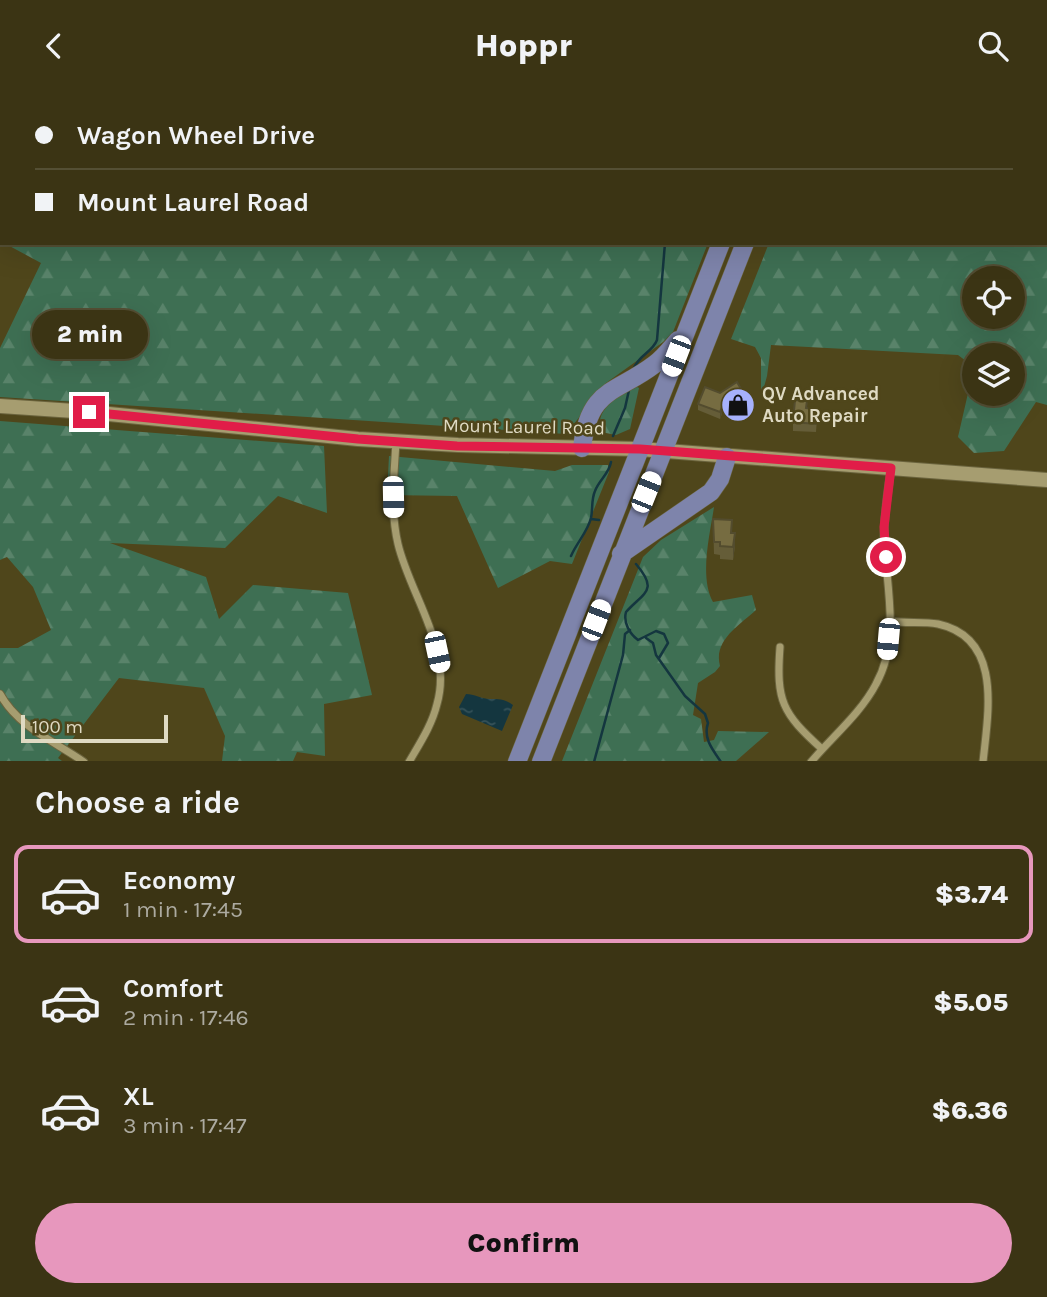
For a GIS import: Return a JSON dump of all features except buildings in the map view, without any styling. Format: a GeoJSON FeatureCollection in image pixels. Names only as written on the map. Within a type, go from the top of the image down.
{"type":"FeatureCollection","features":[{"type":"Feature","properties":{"kind":"highway"},"geometry":{"type":"LineString","coordinates":[[517,761],[720,245]]}},
{"type":"Feature","properties":{"kind":"highway"},"geometry":{"type":"LineString","coordinates":[[541,761],[744,245]]}},
{"type":"Feature","properties":{"kind":"highway"},"geometry":{"type":"LineString","coordinates":[[582,447],[590,417],[600,400],[611,390],[655,364],[685,332]]}},
{"type":"Feature","properties":{"kind":"highway"},"geometry":{"type":"LineString","coordinates":[[621,554],[711,492],[720,479],[727,457]]}},
{"type":"Feature","properties":{"kind":"main road","name":"Mount Laurel Road"},"geometry":{"type":"LineString","coordinates":[[0,406],[396,442],[457,446],[662,450],[1047,480]]}},
{"type":"Feature","properties":{"kind":"street"},"geometry":{"type":"LineString","coordinates":[[396,442],[393,497],[395,529],[401,555],[431,635],[440,668],[438,701],[433,717],[408,761]]}},
{"type":"Feature","properties":{"kind":"street"},"geometry":{"type":"LineString","coordinates":[[811,761],[875,687],[887,657],[890,592],[884,534],[891,468]]}},
{"type":"Feature","properties":{"kind":"street"},"geometry":{"type":"LineString","coordinates":[[890,621],[940,624],[960,633],[974,646],[987,673],[988,702],[983,761]]}},
{"type":"Feature","properties":{"kind":"street"},"geometry":{"type":"LineString","coordinates":[[780,647],[779,695],[783,705],[796,723],[822,749]]}},
{"type":"Feature","properties":{"kind":"street"},"geometry":{"type":"LineString","coordinates":[[0,694],[7,706],[31,728],[84,761]]}},
{"type":"Feature","properties":{"kind":"green space"},"geometry":{"type":"Polygon","coordinates":[[[8,245],[707,245],[673,332],[606,383],[566,434],[0,397],[0,348],[41,263],[8,245]]]}},
{"type":"Feature","properties":{"kind":"green space"},"geometry":{"type":"Polygon","coordinates":[[[768,245],[1047,245],[1047,405],[1036,402],[1004,451],[974,453],[958,437],[965,406],[1025,406],[1025,343],[962,343],[962,358],[958,355],[771,345],[761,398],[761,358],[755,347],[731,339],[768,245]]]}},
{"type":"Feature","properties":{"kind":"green space"},"geometry":{"type":"Polygon","coordinates":[[[639,388],[630,429],[616,435],[601,432],[601,416],[605,410],[616,399],[639,388]]]}},
{"type":"Feature","properties":{"kind":"green space"},"geometry":{"type":"Polygon","coordinates":[[[0,421],[324,446],[327,513],[278,496],[225,548],[110,543],[206,577],[219,619],[253,585],[348,593],[372,695],[324,704],[325,756],[297,752],[293,761],[222,761],[225,736],[204,688],[119,678],[58,758],[62,761],[0,761],[0,648],[18,648],[51,630],[33,587],[7,557],[0,560],[0,421]]]}},
{"type":"Feature","properties":{"kind":"green space"},"geometry":{"type":"Polygon","coordinates":[[[389,456],[555,471],[572,465],[608,465],[609,472],[572,564],[550,561],[498,588],[457,496],[387,495],[389,456]]]}},
{"type":"Feature","properties":{"kind":"green space"},"geometry":{"type":"Polygon","coordinates":[[[714,507],[706,568],[713,602],[752,595],[756,610],[724,641],[720,648],[720,666],[698,683],[693,715],[701,719],[704,742],[714,740],[718,731],[769,732],[736,761],[562,761],[643,557],[661,540],[714,507]]]}},
{"type":"Feature","properties":{"kind":"water"},"geometry":{"type":"Polygon","coordinates":[[[466,694],[502,700],[513,705],[502,731],[462,714],[459,707],[466,694]]]}},
{"type":"Feature","properties":{"kind":"waterway"},"geometry":{"type":"LineString","coordinates":[[633,370],[657,340],[665,245]]}},
{"type":"Feature","properties":{"kind":"waterway"},"geometry":{"type":"LineString","coordinates":[[613,436],[625,408],[629,390]]}},
{"type":"Feature","properties":{"kind":"waterway"},"geometry":{"type":"LineString","coordinates":[[571,556],[589,523],[594,494],[611,462]]}},
{"type":"Feature","properties":{"kind":"waterway"},"geometry":{"type":"LineString","coordinates":[[591,519],[599,520]]}},
{"type":"Feature","properties":{"kind":"waterway"},"geometry":{"type":"LineString","coordinates":[[636,564],[648,586],[626,612],[626,624],[638,640],[656,631],[664,634],[668,643],[659,658]]}},
{"type":"Feature","properties":{"kind":"waterway"},"geometry":{"type":"LineString","coordinates":[[594,761],[623,655],[625,634],[630,630]]}},
{"type":"Feature","properties":{"kind":"waterway"},"geometry":{"type":"LineString","coordinates":[[646,638],[653,643],[656,655],[685,696],[705,714],[708,739],[720,761]]}},
{"type":"Feature","properties":{"kind":"place","name":"QV Advanced Auto Repair"},"geometry":{"type":"Point","coordinates":[738,405]}},
{"type":"Feature","properties":{"kind":"route"},"geometry":{"type":"LineString","coordinates":[[89,412],[358,439],[457,446],[640,449],[891,468],[884,527],[886,557]]}}]}
